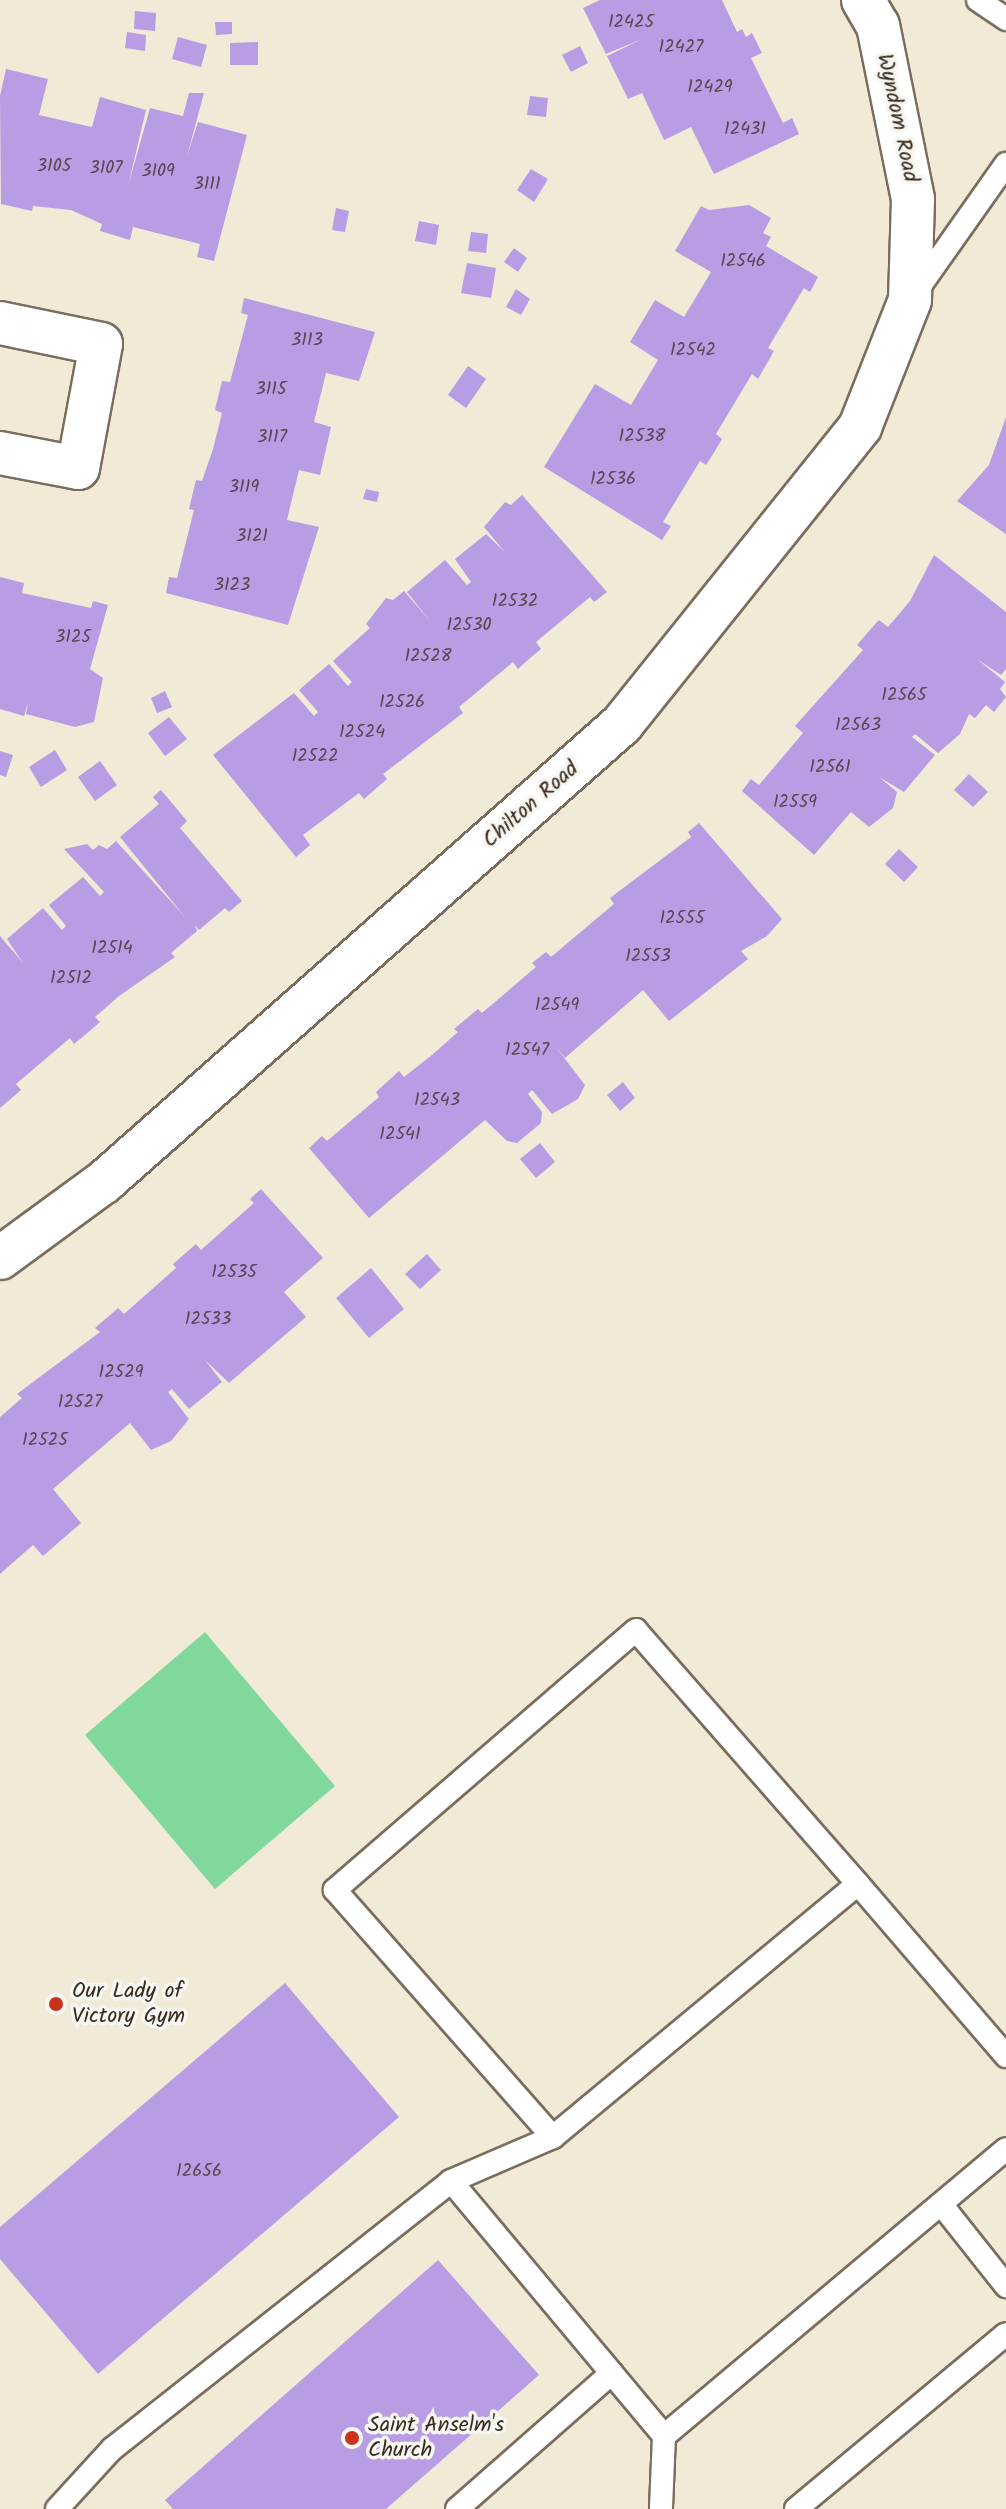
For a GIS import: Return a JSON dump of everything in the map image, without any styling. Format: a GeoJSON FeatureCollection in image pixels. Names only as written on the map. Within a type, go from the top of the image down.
{"type":"FeatureCollection","features":[{"type":"Feature","properties":{"kind":"street","name":"Wyndom Road"},"geometry":{"type":"LineString","coordinates":[[863,0],[878,26],[913,199],[912,241]]}},
{"type":"Feature","properties":{"kind":"street","name":"Chilton Road"},"geometry":{"type":"LineString","coordinates":[[0,1258],[104,1182],[622,724],[860,427],[910,300],[912,241]]}},
{"type":"Feature","properties":{"kind":"street"},"geometry":{"type":"LineString","coordinates":[[0,323],[101,344],[78,468],[0,453]]}},
{"type":"Feature","properties":{"kind":"lane"},"geometry":{"type":"LineString","coordinates":[[978,0],[1006,19]]}},
{"type":"Feature","properties":{"kind":"lane"},"geometry":{"type":"LineString","coordinates":[[910,300],[1006,164]]}},
{"type":"Feature","properties":{"kind":"lane"},"geometry":{"type":"LineString","coordinates":[[553,2137],[335,1890],[636,1630],[1006,2056]]}},
{"type":"Feature","properties":{"kind":"lane"},"geometry":{"type":"LineString","coordinates":[[57,2509],[112,2449],[451,2181],[553,2137],[858,1884]]}},
{"type":"Feature","properties":{"kind":"lane"},"geometry":{"type":"LineString","coordinates":[[664,2436],[1006,2149]]}},
{"type":"Feature","properties":{"kind":"lane"},"geometry":{"type":"LineString","coordinates":[[451,2181],[664,2436],[661,2509]]}},
{"type":"Feature","properties":{"kind":"lane"},"geometry":{"type":"LineString","coordinates":[[941,2204],[1006,2286]]}},
{"type":"Feature","properties":{"kind":"lane"},"geometry":{"type":"LineString","coordinates":[[796,2509],[1006,2334]]}},
{"type":"Feature","properties":{"kind":"lane"},"geometry":{"type":"LineString","coordinates":[[457,2509],[612,2373]]}},
{"type":"Feature","properties":{"kind":"green space"},"geometry":{"type":"Polygon","coordinates":[[[205,1632],[335,1786],[215,1889],[85,1735],[205,1632]]]}},
{"type":"Feature","properties":{"kind":"building"},"geometry":{"type":"Polygon","coordinates":[[[600,0],[722,0],[737,32],[742,29],[746,37],[752,33],[762,53],[751,58],[783,123],[792,118],[799,134],[714,174],[691,127],[664,140],[642,93],[628,99],[607,56],[642,39],[606,54],[583,8],[600,0]]]}},
{"type":"Feature","properties":{"kind":"building"},"geometry":{"type":"Polygon","coordinates":[[[135,11],[156,13],[155,31],[134,29],[135,11]]]}},
{"type":"Feature","properties":{"kind":"building"},"geometry":{"type":"Polygon","coordinates":[[[215,22],[232,22],[232,34],[216,35],[215,22]]]}},
{"type":"Feature","properties":{"kind":"building"},"geometry":{"type":"Polygon","coordinates":[[[127,32],[146,35],[145,51],[125,48],[127,32]]]}},
{"type":"Feature","properties":{"kind":"building"},"geometry":{"type":"Polygon","coordinates":[[[178,37],[207,45],[201,67],[172,59],[178,37]]]}},
{"type":"Feature","properties":{"kind":"building"},"geometry":{"type":"Polygon","coordinates":[[[258,42],[258,65],[230,65],[230,43],[258,42]]]}},
{"type":"Feature","properties":{"kind":"building"},"geometry":{"type":"Polygon","coordinates":[[[580,46],[588,63],[571,72],[562,55],[580,46]]]}},
{"type":"Feature","properties":{"kind":"building"},"geometry":{"type":"Polygon","coordinates":[[[6,69],[48,79],[39,115],[92,127],[100,97],[146,110],[128,186],[150,108],[183,116],[189,93],[204,93],[187,156],[198,122],[247,135],[214,261],[197,257],[200,244],[133,227],[130,240],[100,231],[102,224],[71,210],[33,206],[32,211],[1,204],[0,96],[6,69]]]}},
{"type":"Feature","properties":{"kind":"building"},"geometry":{"type":"Polygon","coordinates":[[[530,96],[548,98],[546,117],[527,115],[530,96]]]}},
{"type":"Feature","properties":{"kind":"building"},"geometry":{"type":"Polygon","coordinates":[[[531,169],[548,179],[534,202],[517,190],[531,169]]]}},
{"type":"Feature","properties":{"kind":"building"},"geometry":{"type":"Polygon","coordinates":[[[749,205],[771,218],[763,233],[771,237],[766,246],[818,277],[810,292],[804,288],[768,348],[774,351],[758,379],[752,374],[716,434],[722,439],[715,451],[706,465],[700,461],[663,522],[671,526],[662,540],[544,467],[595,384],[631,405],[658,360],[630,342],[655,300],[684,317],[711,272],[675,251],[701,206],[709,210],[749,205]]]}},
{"type":"Feature","properties":{"kind":"building"},"geometry":{"type":"Polygon","coordinates":[[[336,208],[349,211],[345,232],[332,230],[336,208]]]}},
{"type":"Feature","properties":{"kind":"building"},"geometry":{"type":"Polygon","coordinates":[[[419,221],[439,225],[436,245],[415,241],[419,221]]]}},
{"type":"Feature","properties":{"kind":"building"},"geometry":{"type":"Polygon","coordinates":[[[471,232],[488,234],[486,253],[468,251],[471,232]]]}},
{"type":"Feature","properties":{"kind":"building"},"geometry":{"type":"Polygon","coordinates":[[[514,248],[527,258],[518,272],[504,262],[514,248]]]}},
{"type":"Feature","properties":{"kind":"building"},"geometry":{"type":"Polygon","coordinates":[[[467,263],[496,268],[491,298],[461,293],[467,263]]]}},
{"type":"Feature","properties":{"kind":"building"},"geometry":{"type":"Polygon","coordinates":[[[516,289],[530,299],[521,315],[506,307],[516,289]]]}},
{"type":"Feature","properties":{"kind":"building"},"geometry":{"type":"Polygon","coordinates":[[[244,298],[375,332],[359,381],[326,373],[314,422],[331,427],[320,475],[299,470],[287,520],[319,527],[288,625],[166,593],[169,577],[177,578],[194,510],[189,509],[196,480],[202,481],[213,449],[222,413],[215,410],[222,381],[230,382],[248,315],[241,313],[244,298]]]}},
{"type":"Feature","properties":{"kind":"building"},"geometry":{"type":"Polygon","coordinates":[[[468,366],[486,379],[466,408],[448,395],[468,366]]]}},
{"type":"Feature","properties":{"kind":"building"},"geometry":{"type":"Polygon","coordinates":[[[1006,417],[1006,534],[957,501],[989,465],[1006,417]]]}},
{"type":"Feature","properties":{"kind":"building"},"geometry":{"type":"Polygon","coordinates":[[[366,489],[379,492],[377,502],[363,499],[366,489]]]}},
{"type":"Feature","properties":{"kind":"building"},"geometry":{"type":"Polygon","coordinates":[[[522,495],[607,592],[594,602],[590,597],[536,642],[541,649],[518,669],[513,662],[459,707],[463,713],[383,774],[387,779],[364,799],[359,793],[303,835],[310,845],[296,857],[213,755],[294,693],[314,716],[318,712],[299,690],[329,664],[348,686],[352,682],[333,661],[370,628],[366,624],[386,598],[393,600],[404,591],[430,621],[407,592],[445,560],[467,585],[471,582],[455,559],[486,534],[505,552],[484,527],[505,502],[511,505],[522,495]]]}},
{"type":"Feature","properties":{"kind":"building"},"geometry":{"type":"Polygon","coordinates":[[[934,555],[1006,612],[1006,669],[1001,675],[977,659],[1005,682],[1000,689],[1006,697],[994,712],[986,705],[975,718],[969,714],[960,734],[938,753],[915,734],[912,737],[935,755],[904,792],[879,777],[897,792],[893,808],[869,827],[851,812],[814,855],[742,791],[751,779],[759,785],[803,733],[795,726],[863,650],[857,645],[879,620],[888,627],[910,601],[934,555]]]}},
{"type":"Feature","properties":{"kind":"building"},"geometry":{"type":"Polygon","coordinates":[[[0,577],[24,583],[22,593],[91,608],[93,601],[108,605],[90,669],[103,678],[94,722],[75,727],[26,714],[28,703],[24,716],[0,709],[0,577]]]}},
{"type":"Feature","properties":{"kind":"building"},"geometry":{"type":"Polygon","coordinates":[[[165,691],[172,707],[157,713],[151,698],[165,691]]]}},
{"type":"Feature","properties":{"kind":"building"},"geometry":{"type":"Polygon","coordinates":[[[169,717],[187,739],[165,756],[148,733],[169,717]]]}},
{"type":"Feature","properties":{"kind":"building"},"geometry":{"type":"Polygon","coordinates":[[[55,750],[67,770],[41,787],[29,767],[55,750]]]}},
{"type":"Feature","properties":{"kind":"building"},"geometry":{"type":"Polygon","coordinates":[[[0,751],[13,755],[6,777],[0,775],[0,751]]]}},
{"type":"Feature","properties":{"kind":"building"},"geometry":{"type":"Polygon","coordinates":[[[100,761],[117,785],[95,801],[78,777],[100,761]]]}},
{"type":"Feature","properties":{"kind":"building"},"geometry":{"type":"Polygon","coordinates":[[[969,774],[988,792],[973,807],[954,790],[969,774]]]}},
{"type":"Feature","properties":{"kind":"building"},"geometry":{"type":"Polygon","coordinates":[[[161,790],[187,821],[180,828],[242,901],[229,912],[225,908],[199,930],[195,925],[197,931],[171,953],[175,957],[119,996],[95,1017],[100,1022],[74,1044],[70,1038],[16,1084],[21,1090],[0,1108],[0,936],[23,963],[7,939],[43,908],[62,930],[66,926],[49,905],[83,877],[100,896],[104,892],[64,849],[87,844],[93,850],[99,845],[107,849],[116,841],[185,917],[120,837],[159,804],[153,797],[161,790]]]}},
{"type":"Feature","properties":{"kind":"building"},"geometry":{"type":"Polygon","coordinates":[[[699,823],[782,919],[767,936],[741,951],[748,959],[669,1021],[643,990],[565,1058],[555,1046],[585,1085],[578,1099],[552,1114],[532,1090],[528,1094],[542,1112],[541,1123],[517,1143],[507,1141],[485,1120],[369,1218],[309,1148],[322,1136],[327,1141],[379,1097],[376,1092],[399,1071],[404,1077],[432,1055],[458,1032],[454,1029],[478,1009],[482,1013],[536,967],[532,963],[546,952],[551,957],[614,904],[610,898],[691,837],[688,832],[699,823]]]}},
{"type":"Feature","properties":{"kind":"building"},"geometry":{"type":"Polygon","coordinates":[[[899,849],[918,867],[904,882],[885,864],[899,849]]]}},
{"type":"Feature","properties":{"kind":"building"},"geometry":{"type":"Polygon","coordinates":[[[623,1082],[635,1098],[620,1111],[607,1095],[623,1082]]]}},
{"type":"Feature","properties":{"kind":"building"},"geometry":{"type":"Polygon","coordinates":[[[540,1143],[555,1162],[536,1178],[520,1159],[540,1143]]]}},
{"type":"Feature","properties":{"kind":"building"},"geometry":{"type":"Polygon","coordinates":[[[261,1189],[323,1258],[284,1292],[306,1317],[229,1383],[205,1360],[222,1382],[189,1409],[172,1389],[168,1392],[189,1419],[171,1441],[151,1450],[130,1423],[53,1489],[81,1523],[43,1556],[33,1545],[0,1574],[0,1417],[22,1398],[17,1394],[100,1332],[95,1328],[118,1308],[124,1314],[176,1268],[173,1264],[196,1244],[201,1250],[254,1203],[250,1199],[261,1189]]]}},
{"type":"Feature","properties":{"kind":"building"},"geometry":{"type":"Polygon","coordinates":[[[427,1254],[441,1270],[420,1289],[405,1274],[427,1254]]]}},
{"type":"Feature","properties":{"kind":"building"},"geometry":{"type":"Polygon","coordinates":[[[371,1268],[404,1309],[369,1338],[336,1298],[371,1268]]]}},
{"type":"Feature","properties":{"kind":"building"},"geometry":{"type":"Polygon","coordinates":[[[285,1983],[399,2117],[98,2374],[0,2259],[0,2227],[285,1983]]]}},
{"type":"Feature","properties":{"kind":"building","name":"Saint Anselm's Church"},"geometry":{"type":"Polygon","coordinates":[[[438,2260],[539,2375],[386,2509],[173,2509],[165,2500],[438,2260]]]}},
{"type":"Feature","properties":{"kind":"place","name":"Our Lady of Victory Gym"},"geometry":{"type":"Point","coordinates":[56,2004]}},
{"type":"Feature","properties":{"kind":"place","name":"Saint Anselm's Church"},"geometry":{"type":"Point","coordinates":[352,2438]}}]}
